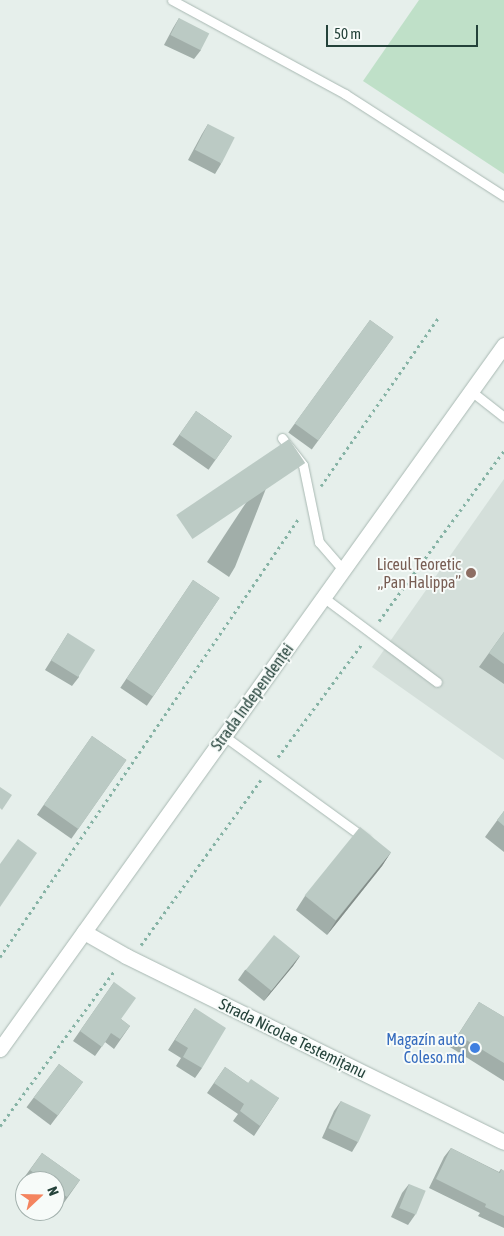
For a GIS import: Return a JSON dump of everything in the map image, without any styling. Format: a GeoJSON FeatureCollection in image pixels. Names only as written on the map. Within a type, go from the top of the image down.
{"type":"FeatureCollection","features":[{"type":"Feature","properties":{"kind":"main road","name":"Strada Independenței"},"geometry":{"type":"LineString","coordinates":[[0,1049],[504,345]]}},
{"type":"Feature","properties":{"kind":"main road","name":"Strada Nicolae Testemițanu"},"geometry":{"type":"LineString","coordinates":[[84,932],[126,956],[504,1142]]}},
{"type":"Feature","properties":{"kind":"lane"},"geometry":{"type":"LineString","coordinates":[[172,0],[345,94],[504,196]]}},
{"type":"Feature","properties":{"kind":"lane"},"geometry":{"type":"LineString","coordinates":[[471,391],[504,417]]}},
{"type":"Feature","properties":{"kind":"lane"},"geometry":{"type":"LineString","coordinates":[[282,438],[303,465],[319,542],[343,570]]}},
{"type":"Feature","properties":{"kind":"lane"},"geometry":{"type":"LineString","coordinates":[[324,598],[437,682]]}},
{"type":"Feature","properties":{"kind":"lane"},"geometry":{"type":"LineString","coordinates":[[224,736],[268,770],[374,844]]}},
{"type":"Feature","properties":{"kind":"path"},"geometry":{"type":"LineString","coordinates":[[0,957],[438,318]]}},
{"type":"Feature","properties":{"kind":"path"},"geometry":{"type":"LineString","coordinates":[[0,1126],[126,956],[138,949],[504,451]]}},
{"type":"Feature","properties":{"kind":"shaded area","name":"Liceul Teoretic „Pan Halippa”"},"geometry":{"type":"Polygon","coordinates":[[[504,479],[504,760],[372,667],[504,479]]]}},
{"type":"Feature","properties":{"kind":"green space"},"geometry":{"type":"Polygon","coordinates":[[[419,0],[504,0],[504,174],[363,81],[419,0]]]}},
{"type":"Feature","properties":{"kind":"building"},"geometry":{"type":"Polygon","coordinates":[[[179,18],[209,33],[201,50],[170,35],[179,18]]]}},
{"type":"Feature","properties":{"kind":"building"},"geometry":{"type":"Polygon","coordinates":[[[208,124],[235,138],[222,163],[195,150],[208,124]]]}},
{"type":"Feature","properties":{"kind":"building"},"geometry":{"type":"Polygon","coordinates":[[[370,320],[393,337],[318,441],[295,424],[370,320]]]}},
{"type":"Feature","properties":{"kind":"building"},"geometry":{"type":"Polygon","coordinates":[[[196,411],[232,436],[215,460],[179,435],[196,411]]]}},
{"type":"Feature","properties":{"kind":"building"},"geometry":{"type":"Polygon","coordinates":[[[289,439],[305,463],[192,539],[176,515],[289,439]]]}},
{"type":"Feature","properties":{"kind":"building"},"geometry":{"type":"Polygon","coordinates":[[[193,580],[220,598],[153,697],[126,679],[193,580]]]}},
{"type":"Feature","properties":{"kind":"building"},"geometry":{"type":"Polygon","coordinates":[[[504,632],[504,664],[489,653],[504,632]]]}},
{"type":"Feature","properties":{"kind":"building"},"geometry":{"type":"Polygon","coordinates":[[[68,633],[95,650],[78,677],[51,660],[68,633]]]}},
{"type":"Feature","properties":{"kind":"building"},"geometry":{"type":"Polygon","coordinates":[[[92,736],[126,760],[78,829],[44,805],[92,736]]]}},
{"type":"Feature","properties":{"kind":"building"},"geometry":{"type":"Polygon","coordinates":[[[0,787],[12,795],[2,810],[0,808],[0,787]]]}},
{"type":"Feature","properties":{"kind":"building"},"geometry":{"type":"Polygon","coordinates":[[[504,811],[504,826],[497,820],[504,811]]]}},
{"type":"Feature","properties":{"kind":"building"},"geometry":{"type":"Polygon","coordinates":[[[360,827],[391,852],[336,921],[305,895],[360,827]]]}},
{"type":"Feature","properties":{"kind":"building"},"geometry":{"type":"Polygon","coordinates":[[[18,839],[37,853],[0,907],[0,864],[18,839]]]}},
{"type":"Feature","properties":{"kind":"building"},"geometry":{"type":"Polygon","coordinates":[[[274,935],[300,956],[271,991],[246,970],[274,935]]]}},
{"type":"Feature","properties":{"kind":"building"},"geometry":{"type":"Polygon","coordinates":[[[114,982],[136,998],[121,1019],[130,1026],[120,1039],[111,1033],[102,1047],[80,1031],[114,982]]]}},
{"type":"Feature","properties":{"kind":"building"},"geometry":{"type":"Polygon","coordinates":[[[479,1002],[504,1017],[504,1063],[458,1035],[479,1002]]]}},
{"type":"Feature","properties":{"kind":"building"},"geometry":{"type":"Polygon","coordinates":[[[195,1008],[226,1028],[202,1068],[183,1057],[188,1048],[175,1040],[195,1008]]]}},
{"type":"Feature","properties":{"kind":"building"},"geometry":{"type":"Polygon","coordinates":[[[59,1064],[83,1082],[58,1116],[34,1098],[59,1064]]]}},
{"type":"Feature","properties":{"kind":"building"},"geometry":{"type":"Polygon","coordinates":[[[225,1067],[248,1083],[251,1079],[279,1098],[260,1126],[240,1111],[244,1104],[214,1083],[225,1067]]]}},
{"type":"Feature","properties":{"kind":"building"},"geometry":{"type":"Polygon","coordinates":[[[341,1101],[371,1115],[358,1142],[328,1128],[341,1101]]]}},
{"type":"Feature","properties":{"kind":"building"},"geometry":{"type":"Polygon","coordinates":[[[451,1148],[500,1173],[501,1169],[504,1171],[504,1216],[485,1207],[486,1204],[436,1179],[451,1148]]]}},
{"type":"Feature","properties":{"kind":"building"},"geometry":{"type":"Polygon","coordinates":[[[42,1153],[80,1180],[67,1197],[65,1196],[65,1171],[30,1170],[42,1153]]]}},
{"type":"Feature","properties":{"kind":"building"},"geometry":{"type":"Polygon","coordinates":[[[409,1184],[426,1191],[416,1215],[399,1208],[409,1184]]]}},
{"type":"Feature","properties":{"kind":"place","name":"Liceul Teoretic „Pan Halippa”"},"geometry":{"type":"Point","coordinates":[471,573]}},
{"type":"Feature","properties":{"kind":"place","name":"Magazín auto Coleso.md"},"geometry":{"type":"Point","coordinates":[475,1048]}}]}
